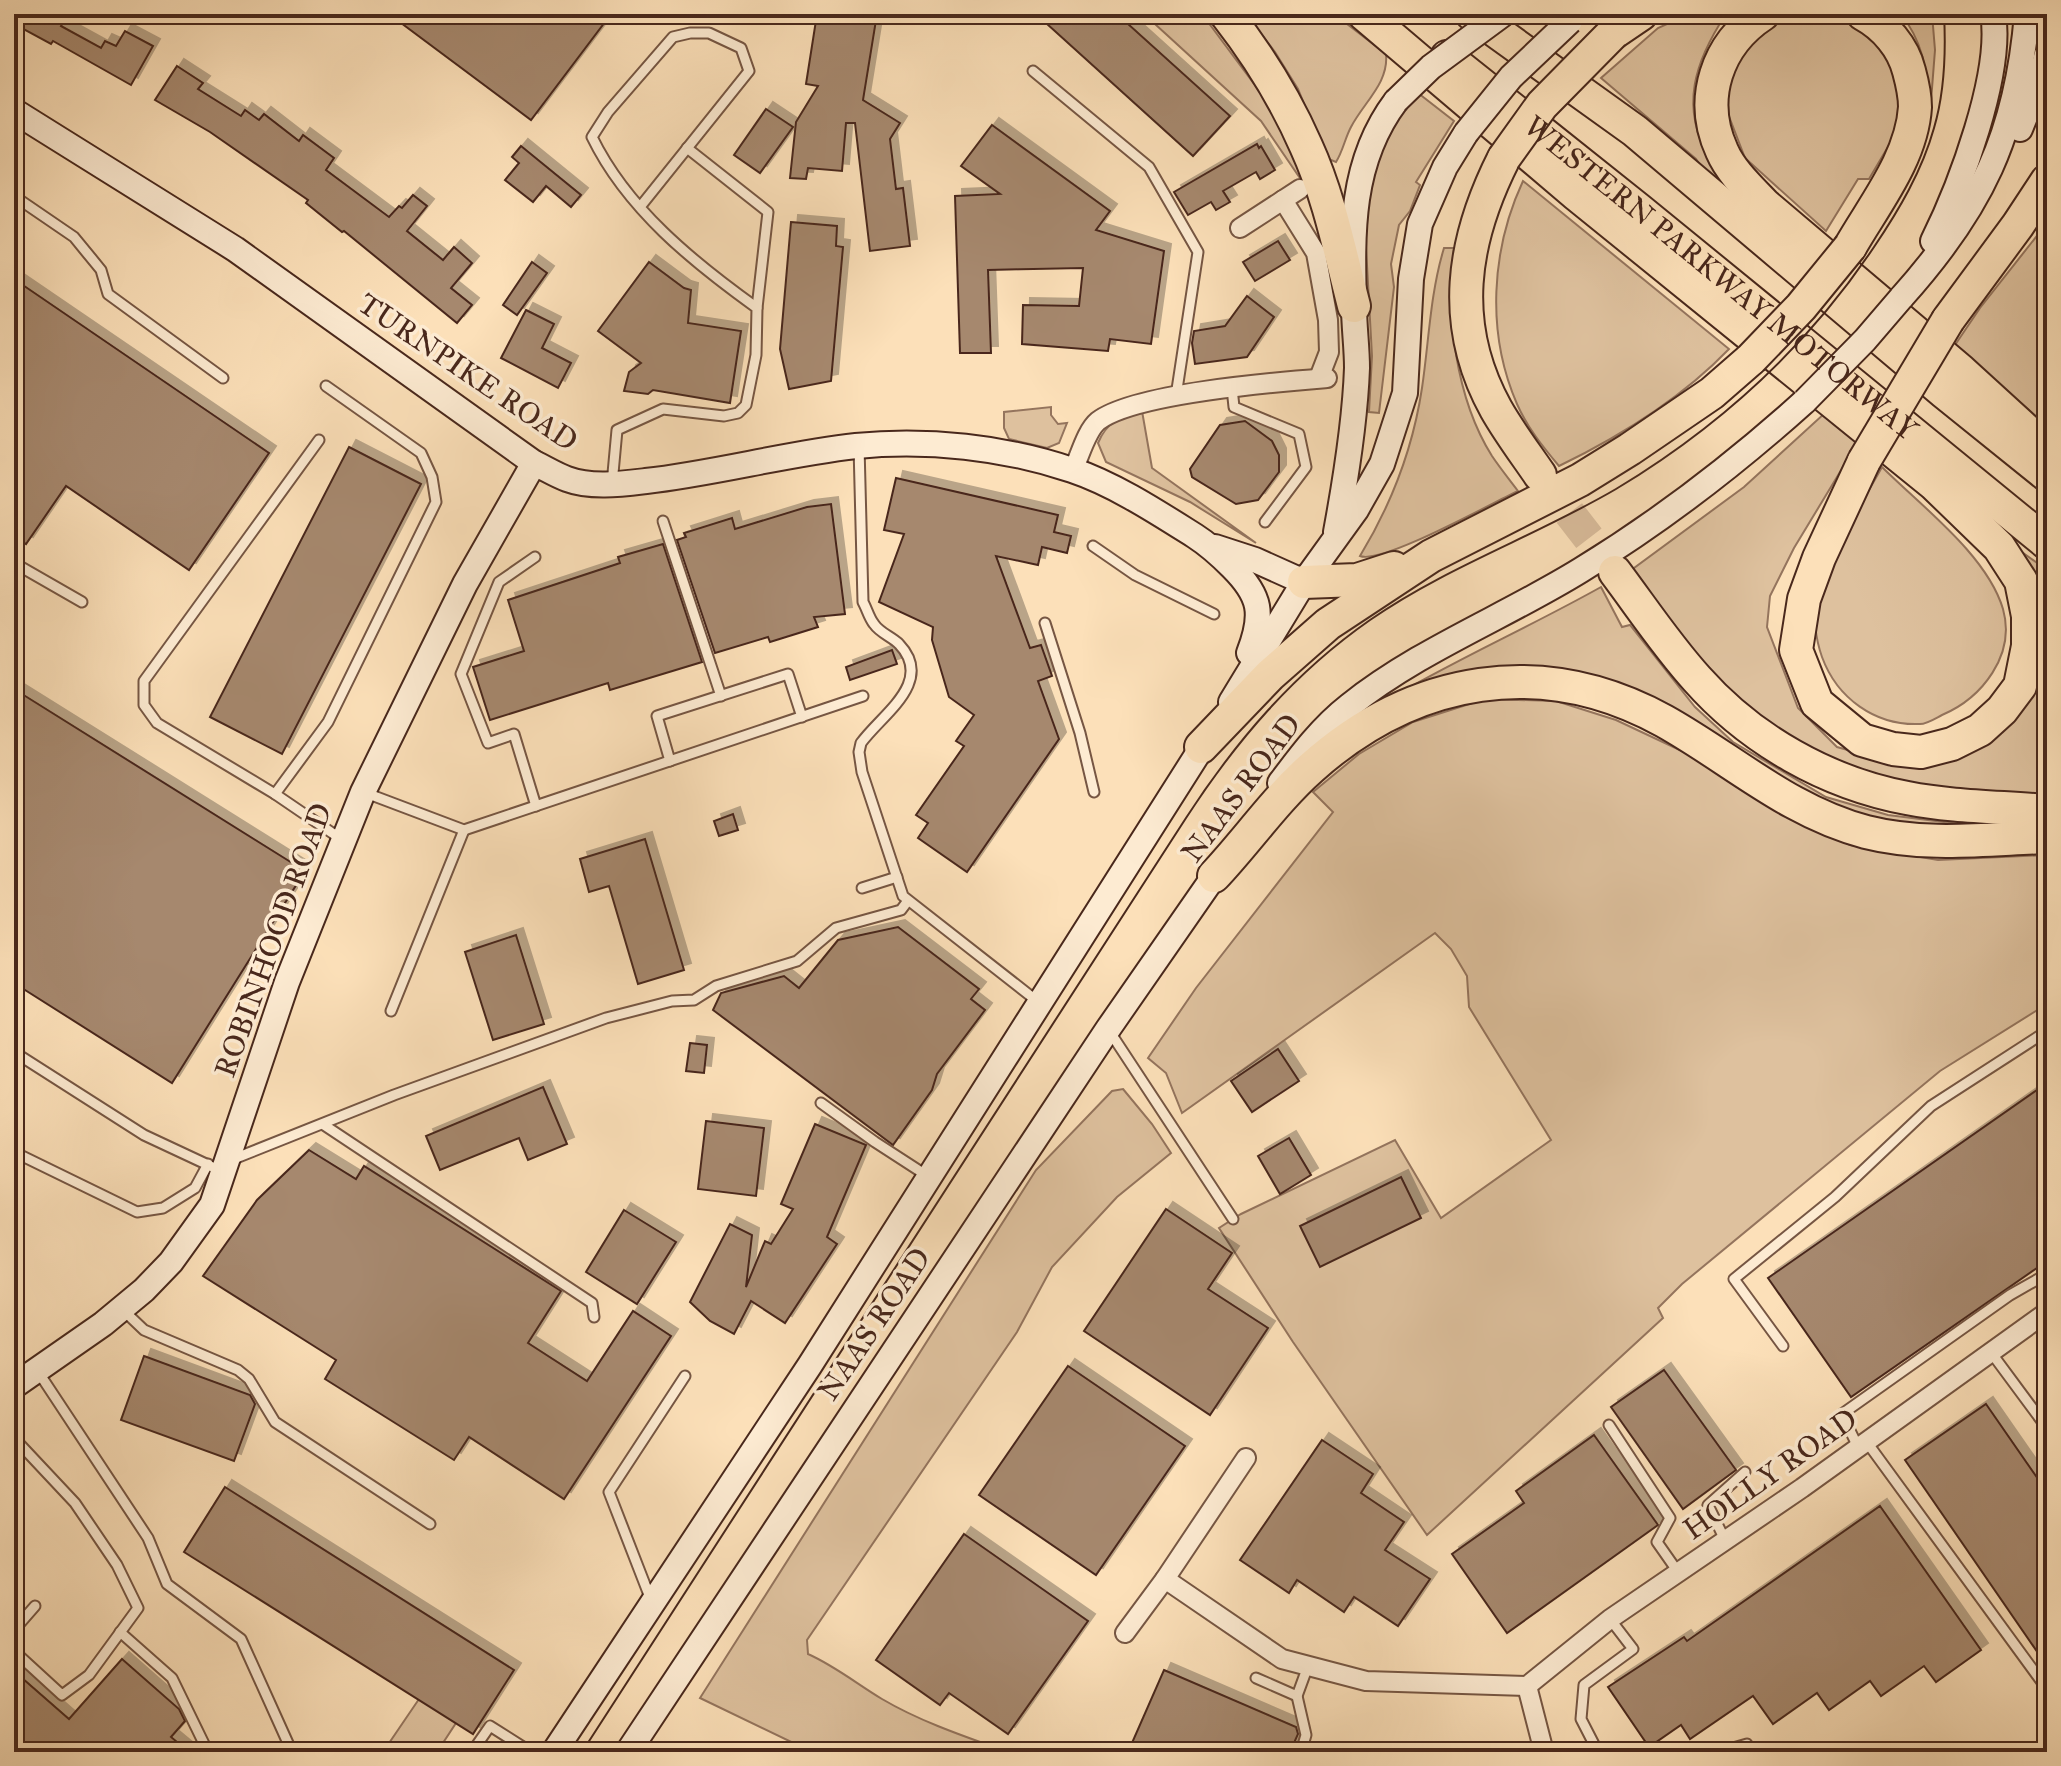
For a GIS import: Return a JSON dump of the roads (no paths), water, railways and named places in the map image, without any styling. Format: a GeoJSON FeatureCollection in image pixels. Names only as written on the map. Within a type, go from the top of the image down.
{"type":"FeatureCollection","features":[{"type":"Feature","properties":{"kind":"highway"},"geometry":{"type":"LineString","coordinates":[[1226,14],[1279,90],[1307,147],[1327,202],[1354,306]]}},
{"type":"Feature","properties":{"kind":"highway"},"geometry":{"type":"LineString","coordinates":[[1364,14],[1576,194],[1934,484],[1999,547],[2021,581],[2028,616],[2028,646],[2020,686],[2002,710],[1980,730],[1952,744],[1921,752],[1893,749],[1862,740],[1817,703],[1796,650],[1804,599],[1819,558],[1864,461],[1948,320],[2047,181]]}},
{"type":"Feature","properties":{"kind":"highway","name":"WESTERN PARKWAY MOTORWAY"},"geometry":{"type":"LineString","coordinates":[[1393,14],[2047,543]]}},
{"type":"Feature","properties":{"kind":"highway","name":"WESTERN PARKWAY MOTORWAY"},"geometry":{"type":"LineString","coordinates":[[1472,14],[1635,131],[2047,475]]}},
{"type":"Feature","properties":{"kind":"highway"},"geometry":{"type":"LineString","coordinates":[[1540,475],[1503,420],[1486,386],[1472,341],[1467,308],[1467,271],[1473,231],[1504,158],[1542,105],[1613,33],[1641,14]]}},
{"type":"Feature","properties":{"kind":"highway"},"geometry":{"type":"LineString","coordinates":[[1763,14],[1730,43],[1715,71],[1711,102],[1722,152],[1765,205],[1961,371],[2047,449]]}},
{"type":"Feature","properties":{"kind":"highway"},"geometry":{"type":"LineString","coordinates":[[1201,747],[1298,649],[1328,624],[1431,556],[1580,480],[1630,449],[1712,393],[1751,359],[1801,307],[1850,247],[1889,181],[1910,137],[1915,107],[1908,64],[1883,28],[1863,14]]}},
{"type":"Feature","properties":{"kind":"highway"},"geometry":{"type":"LineString","coordinates":[[2018,225],[2047,165]]}},
{"type":"Feature","properties":{"kind":"highway"},"geometry":{"type":"LineString","coordinates":[[1304,582],[1357,580],[1431,556]]}},
{"type":"Feature","properties":{"kind":"highway"},"geometry":{"type":"LineString","coordinates":[[1615,572],[1697,679],[1739,719],[1800,760],[1871,790],[1910,799],[2047,811]]}},
{"type":"Feature","properties":{"kind":"highway"},"geometry":{"type":"LineString","coordinates":[[1214,876],[1311,768],[1366,727],[1431,695],[1507,682],[1585,689],[1621,702],[1664,721],[1763,786],[1806,810],[1864,831],[1898,839],[1927,841],[2047,837]]}},
{"type":"Feature","properties":{"kind":"main road"},"geometry":{"type":"LineString","coordinates":[[1255,560],[1306,558],[1332,542],[1354,405],[1357,365],[1354,306],[1358,183],[1382,118],[1431,67],[1503,14]]}},
{"type":"Feature","properties":{"kind":"main road"},"geometry":{"type":"LineString","coordinates":[[1901,298],[1941,225],[1963,167],[1995,56],[1993,14]]}},
{"type":"Feature","properties":{"kind":"main road","name":"NAAS ROAD"},"geometry":{"type":"LineString","coordinates":[[628,1752],[1108,1029],[1305,749],[1347,707],[1402,670],[1628,541],[1724,471],[1805,401],[1865,340],[1943,248],[1988,175],[2007,129],[2018,91],[2027,14]]}},
{"type":"Feature","properties":{"kind":"main road","name":"NAAS ROAD"},"geometry":{"type":"LineString","coordinates":[[554,1752],[810,1365],[1304,582],[1371,488],[1399,416],[1408,372],[1411,279],[1420,224],[1445,167],[1466,133],[1511,77],[1574,17]]}},
{"type":"Feature","properties":{"kind":"main road"},"geometry":{"type":"LineString","coordinates":[[1943,248],[2005,161],[2025,120],[2047,54]]}},
{"type":"Feature","properties":{"kind":"main road","name":"TURNPIKE ROAD"},"geometry":{"type":"LineString","coordinates":[[14,111],[235,249],[534,463],[569,480],[612,485],[676,478],[859,446],[983,448],[1073,470],[1152,509],[1209,545]]}},
{"type":"Feature","properties":{"kind":"main road","name":"ROBINHOOD ROAD"},"geometry":{"type":"LineString","coordinates":[[14,1386],[122,1309],[171,1262],[212,1205],[220,1166],[287,982],[363,792],[465,584],[534,463]]}},
{"type":"Feature","properties":{"kind":"main road"},"geometry":{"type":"LineString","coordinates":[[1209,545],[1255,560],[1304,582]]}},
{"type":"Feature","properties":{"kind":"main road"},"geometry":{"type":"LineString","coordinates":[[1209,545],[1248,583],[1257,597],[1258,629],[1233,699]]}},
{"type":"Feature","properties":{"kind":"street"},"geometry":{"type":"LineString","coordinates":[[1240,228],[1300,189]]}},
{"type":"Feature","properties":{"kind":"street"},"geometry":{"type":"LineString","coordinates":[[1073,470],[1095,423],[1114,411],[1176,396],[1323,378],[1329,352],[1328,320],[1316,253],[1283,200]]}},
{"type":"Feature","properties":{"kind":"street","name":"HOLLY ROAD"},"geometry":{"type":"LineString","coordinates":[[1527,1686],[1610,1619],[2047,1312]]}},
{"type":"Feature","properties":{"kind":"street"},"geometry":{"type":"LineString","coordinates":[[1125,1633],[1246,1458]]}},
{"type":"Feature","properties":{"kind":"street"},"geometry":{"type":"LineString","coordinates":[[1165,1579],[1282,1659],[1366,1681],[1527,1686],[1544,1752]]}},
{"type":"Feature","properties":{"kind":"lane"},"geometry":{"type":"LineString","coordinates":[[640,207],[749,71],[741,48],[709,33],[673,37],[608,112],[592,137],[626,192],[640,207],[663,231],[757,308]]}},
{"type":"Feature","properties":{"kind":"lane"},"geometry":{"type":"LineString","coordinates":[[1033,71],[1149,167],[1198,252],[1176,396]]}},
{"type":"Feature","properties":{"kind":"lane"},"geometry":{"type":"LineString","coordinates":[[612,485],[617,430],[663,409],[724,416],[738,413],[746,405],[756,355],[757,308],[768,212],[687,148]]}},
{"type":"Feature","properties":{"kind":"lane"},"geometry":{"type":"LineString","coordinates":[[14,196],[74,237],[101,270],[108,294],[223,378]]}},
{"type":"Feature","properties":{"kind":"lane"},"geometry":{"type":"LineString","coordinates":[[275,794],[328,722],[436,502],[432,477],[421,453],[326,386]]}},
{"type":"Feature","properties":{"kind":"lane"},"geometry":{"type":"LineString","coordinates":[[1232,388],[1234,407],[1299,434],[1306,467],[1265,522]]}},
{"type":"Feature","properties":{"kind":"lane"},"geometry":{"type":"LineString","coordinates":[[319,440],[144,681],[144,705],[157,723],[275,794],[343,841]]}},
{"type":"Feature","properties":{"kind":"lane"},"geometry":{"type":"LineString","coordinates":[[859,446],[863,602],[874,624],[898,643],[908,656],[911,667],[910,685],[867,735],[859,752],[862,772],[907,902],[1039,1003]]}},
{"type":"Feature","properties":{"kind":"lane"},"geometry":{"type":"LineString","coordinates":[[663,521],[721,696]]}},
{"type":"Feature","properties":{"kind":"lane"},"geometry":{"type":"LineString","coordinates":[[1093,546],[1135,575],[1214,614]]}},
{"type":"Feature","properties":{"kind":"lane"},"geometry":{"type":"LineString","coordinates":[[535,557],[499,582],[461,674],[488,743],[514,734],[536,806]]}},
{"type":"Feature","properties":{"kind":"lane"},"geometry":{"type":"LineString","coordinates":[[14,563],[82,602]]}},
{"type":"Feature","properties":{"kind":"lane"},"geometry":{"type":"LineString","coordinates":[[1045,623],[1080,733],[1094,792]]}},
{"type":"Feature","properties":{"kind":"lane"},"geometry":{"type":"LineString","coordinates":[[670,761],[657,716],[788,674],[802,717]]}},
{"type":"Feature","properties":{"kind":"lane"},"geometry":{"type":"LineString","coordinates":[[363,792],[464,830],[863,696]]}},
{"type":"Feature","properties":{"kind":"lane"},"geometry":{"type":"LineString","coordinates":[[391,1011],[464,830]]}},
{"type":"Feature","properties":{"kind":"lane"},"geometry":{"type":"LineString","coordinates":[[862,888],[897,877]]}},
{"type":"Feature","properties":{"kind":"lane"},"geometry":{"type":"LineString","coordinates":[[14,1152],[137,1212],[163,1208],[195,1188],[220,1166],[394,1095],[606,1018],[672,1001],[694,1000],[716,986],[797,961],[836,928],[901,910],[907,902]]}},
{"type":"Feature","properties":{"kind":"lane"},"geometry":{"type":"LineString","coordinates":[[1108,1029],[1233,1219]]}},
{"type":"Feature","properties":{"kind":"lane"},"geometry":{"type":"LineString","coordinates":[[1783,1346],[1734,1279],[1835,1197],[1931,1106],[2047,1031]]}},
{"type":"Feature","properties":{"kind":"lane"},"geometry":{"type":"LineString","coordinates":[[14,1052],[144,1135],[220,1166]]}},
{"type":"Feature","properties":{"kind":"lane"},"geometry":{"type":"LineString","coordinates":[[821,1103],[929,1177]]}},
{"type":"Feature","properties":{"kind":"lane"},"geometry":{"type":"LineString","coordinates":[[324,1125],[592,1303],[594,1317]]}},
{"type":"Feature","properties":{"kind":"lane"},"geometry":{"type":"LineString","coordinates":[[2047,1274],[2010,1295],[1842,1414],[2047,1689]]}},
{"type":"Feature","properties":{"kind":"lane"},"geometry":{"type":"LineString","coordinates":[[122,1309],[144,1330],[238,1370],[249,1379],[275,1422],[430,1524]]}},
{"type":"Feature","properties":{"kind":"lane"},"geometry":{"type":"LineString","coordinates":[[1990,1351],[2047,1428]]}},
{"type":"Feature","properties":{"kind":"lane"},"geometry":{"type":"LineString","coordinates":[[37,1370],[148,1538],[167,1584],[241,1639],[292,1752]]}},
{"type":"Feature","properties":{"kind":"lane"},"geometry":{"type":"LineString","coordinates":[[653,1603],[609,1492],[685,1376]]}},
{"type":"Feature","properties":{"kind":"lane"},"geometry":{"type":"LineString","coordinates":[[1609,1425],[1670,1518],[1657,1542],[1678,1572]]}},
{"type":"Feature","properties":{"kind":"lane"},"geometry":{"type":"LineString","coordinates":[[14,1438],[75,1503],[117,1565],[138,1608],[89,1675],[62,1695],[14,1651]]}},
{"type":"Feature","properties":{"kind":"lane"},"geometry":{"type":"LineString","coordinates":[[1725,1540],[1708,1505],[1745,1472]]}},
{"type":"Feature","properties":{"kind":"lane"},"geometry":{"type":"LineString","coordinates":[[14,1630],[35,1606]]}},
{"type":"Feature","properties":{"kind":"lane"},"geometry":{"type":"LineString","coordinates":[[1598,1752],[1581,1719],[1584,1685],[1633,1649],[1610,1619]]}},
{"type":"Feature","properties":{"kind":"lane"},"geometry":{"type":"LineString","coordinates":[[120,1632],[172,1678],[208,1752]]}},
{"type":"Feature","properties":{"kind":"lane"},"geometry":{"type":"LineString","coordinates":[[1301,1752],[1306,1735],[1297,1696],[1308,1666]]}},
{"type":"Feature","properties":{"kind":"lane"},"geometry":{"type":"LineString","coordinates":[[1256,1678],[1297,1696]]}},
{"type":"Feature","properties":{"kind":"lane"},"geometry":{"type":"LineString","coordinates":[[472,1752],[490,1726],[531,1752]]}},
{"type":"Feature","properties":{"kind":"lane"},"geometry":{"type":"LineString","coordinates":[[1719,1752],[1747,1744]]}},
{"type":"Feature","properties":{"kind":"tunnel"},"geometry":{"type":"LineString","coordinates":[[1540,475],[1615,572]]}},
{"type":"Feature","properties":{"kind":"tram line"},"geometry":{"type":"LineString","coordinates":[[582,1752],[1186,818],[1246,735],[1316,662],[1370,620],[1429,584],[1586,506],[1654,465],[1725,412],[1790,351],[1848,284],[1892,219],[1916,175],[1929,144],[1943,86],[1944,14]]}}]}
